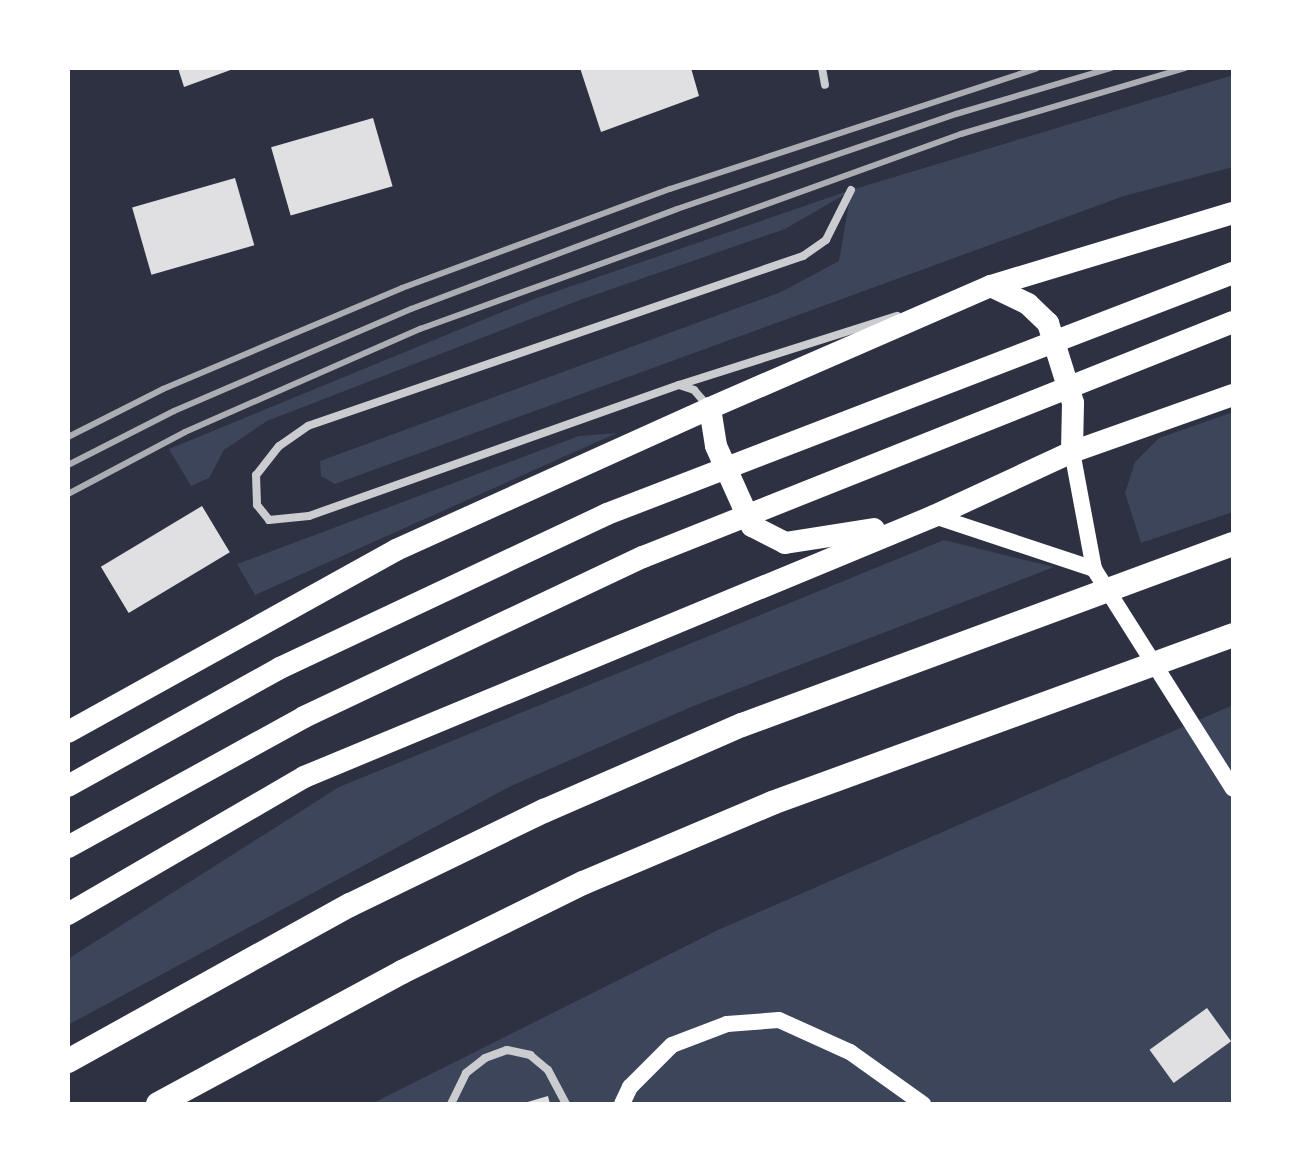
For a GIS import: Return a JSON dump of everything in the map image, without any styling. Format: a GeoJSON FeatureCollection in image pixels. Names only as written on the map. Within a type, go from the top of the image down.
{"type":"FeatureCollection","features":[{"type":"Feature","properties":{"kind":"highway"},"geometry":{"type":"LineString","coordinates":[[68,732],[396,550],[710,408],[991,286],[1233,213]]}},
{"type":"Feature","properties":{"kind":"highway"},"geometry":{"type":"LineString","coordinates":[[68,786],[280,668],[607,514],[1164,295],[1233,273]]}},
{"type":"Feature","properties":{"kind":"highway"},"geometry":{"type":"LineString","coordinates":[[991,286],[1028,304],[1048,323],[1073,403],[1072,452]]}},
{"type":"Feature","properties":{"kind":"highway"},"geometry":{"type":"LineString","coordinates":[[68,847],[304,717],[643,557],[1186,337],[1233,322]]}},
{"type":"Feature","properties":{"kind":"highway"},"geometry":{"type":"LineString","coordinates":[[68,914],[304,777],[934,516],[1072,452],[1233,395]]}},
{"type":"Feature","properties":{"kind":"highway"},"geometry":{"type":"LineString","coordinates":[[710,408],[716,446],[752,526],[785,543],[822,541],[934,516]]}},
{"type":"Feature","properties":{"kind":"highway"},"geometry":{"type":"LineString","coordinates":[[68,1061],[350,905],[544,811],[742,725],[1233,544]]}},
{"type":"Feature","properties":{"kind":"highway"},"geometry":{"type":"LineString","coordinates":[[158,1104],[542,903],[772,803],[1233,635]]}},
{"type":"Feature","properties":{"kind":"main road"},"geometry":{"type":"LineString","coordinates":[[1072,452],[1094,569],[1233,789]]}},
{"type":"Feature","properties":{"kind":"main road"},"geometry":{"type":"LineString","coordinates":[[934,516],[1094,569]]}},
{"type":"Feature","properties":{"kind":"main road"},"geometry":{"type":"LineString","coordinates":[[622,1104],[630,1087],[672,1045],[727,1024],[779,1020],[850,1052],[923,1104]]}},
{"type":"Feature","properties":{"kind":"street"},"geometry":{"type":"LineString","coordinates":[[822,68],[825,85]]}},
{"type":"Feature","properties":{"kind":"street"},"geometry":{"type":"LineString","coordinates":[[851,190],[826,240],[803,256],[308,426],[279,446],[256,475],[257,505],[269,520],[309,516],[679,385],[991,286]]}},
{"type":"Feature","properties":{"kind":"street"},"geometry":{"type":"LineString","coordinates":[[679,385],[694,390],[710,408]]}},
{"type":"Feature","properties":{"kind":"street"},"geometry":{"type":"LineString","coordinates":[[451,1104],[466,1073],[485,1058],[507,1050],[530,1055],[548,1070],[566,1104]]}},
{"type":"Feature","properties":{"kind":"shaded area"},"geometry":{"type":"Polygon","coordinates":[[[1233,75],[1233,167],[1124,196],[335,484],[321,476],[320,461],[781,292],[839,261],[851,191],[785,229],[580,300],[267,421],[224,450],[209,478],[191,486],[169,449],[534,299],[851,190],[1233,75]]]}},
{"type":"Feature","properties":{"kind":"shaded area"},"geometry":{"type":"Polygon","coordinates":[[[1233,412],[1233,512],[1141,543],[1125,493],[1135,462],[1159,438],[1233,412]]]}},
{"type":"Feature","properties":{"kind":"shaded area"},"geometry":{"type":"Polygon","coordinates":[[[617,433],[255,595],[237,564],[579,436],[617,433]]]}},
{"type":"Feature","properties":{"kind":"shaded area"},"geometry":{"type":"Polygon","coordinates":[[[944,540],[1054,567],[691,707],[511,786],[68,1025],[68,959],[339,787],[944,540]]]}},
{"type":"Feature","properties":{"kind":"shaded area"},"geometry":{"type":"Polygon","coordinates":[[[1233,705],[1233,1104],[371,1104],[720,929],[1233,705]]]}},
{"type":"Feature","properties":{"kind":"building"},"geometry":{"type":"Polygon","coordinates":[[[178,68],[236,68],[184,87],[178,68]]]}},
{"type":"Feature","properties":{"kind":"building"},"geometry":{"type":"Polygon","coordinates":[[[580,68],[691,68],[699,96],[601,132],[580,68]]]}},
{"type":"Feature","properties":{"kind":"building"},"geometry":{"type":"Polygon","coordinates":[[[373,118],[393,186],[291,215],[271,147],[373,118]]]}},
{"type":"Feature","properties":{"kind":"building"},"geometry":{"type":"Polygon","coordinates":[[[235,178],[254,245],[151,275],[132,207],[235,178]]]}},
{"type":"Feature","properties":{"kind":"building"},"geometry":{"type":"Polygon","coordinates":[[[202,506],[230,552],[129,613],[101,567],[202,506]]]}},
{"type":"Feature","properties":{"kind":"building"},"geometry":{"type":"Polygon","coordinates":[[[1207,1008],[1231,1041],[1174,1083],[1150,1050],[1207,1008]]]}},
{"type":"Feature","properties":{"kind":"building"},"geometry":{"type":"Polygon","coordinates":[[[548,1096],[550,1104],[524,1104],[524,1103],[548,1096]]]}},
{"type":"Feature","properties":{"kind":"railway"},"geometry":{"type":"LineString","coordinates":[[68,437],[163,389],[402,288],[670,189],[1037,68]]}},
{"type":"Feature","properties":{"kind":"railway"},"geometry":{"type":"LineString","coordinates":[[68,465],[174,411],[411,309],[677,209],[956,114],[1111,68]]}},
{"type":"Feature","properties":{"kind":"railway"},"geometry":{"type":"LineString","coordinates":[[68,494],[185,432],[420,329],[961,134],[1185,68]]}}]}
